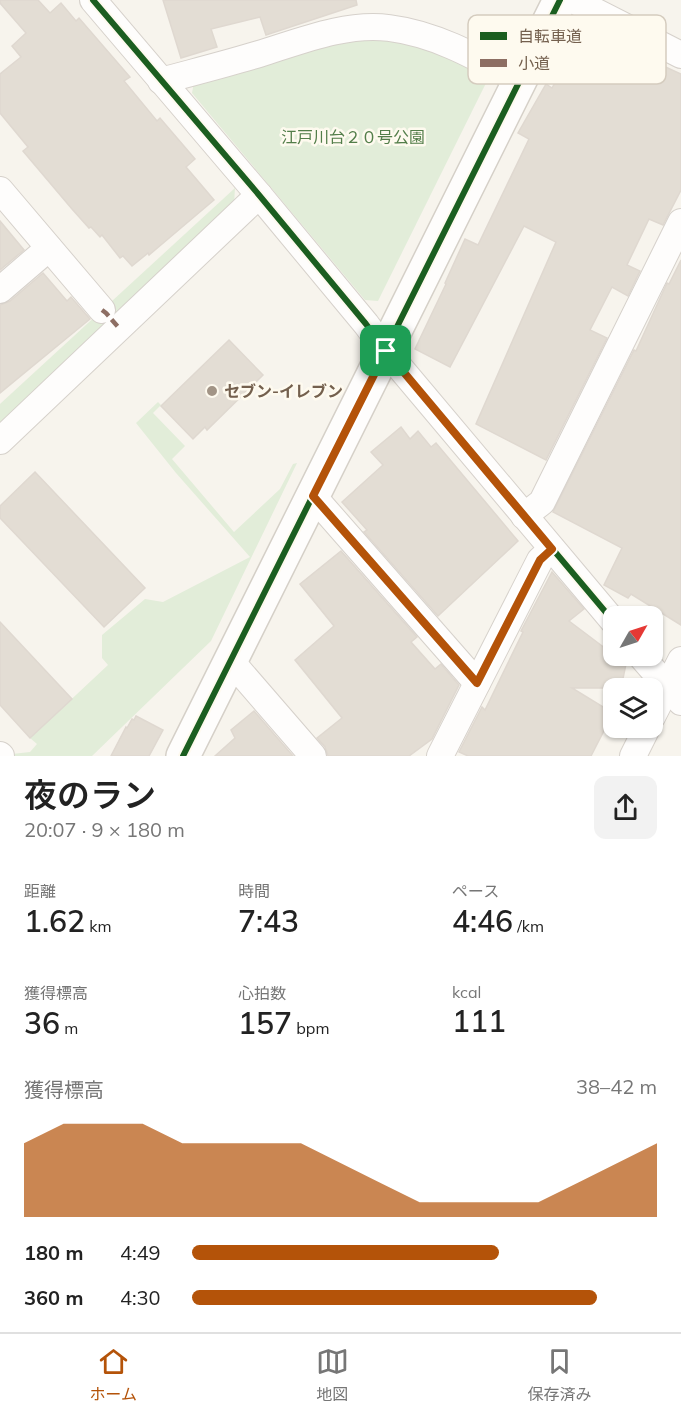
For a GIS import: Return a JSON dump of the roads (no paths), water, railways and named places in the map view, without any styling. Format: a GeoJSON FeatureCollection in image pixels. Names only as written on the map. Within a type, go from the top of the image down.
{"type":"FeatureCollection","features":[{"type":"Feature","properties":{"kind":"street"},"geometry":{"type":"LineString","coordinates":[[93,0],[259,195],[386,351],[603,609]]}},
{"type":"Feature","properties":{"kind":"street"},"geometry":{"type":"LineString","coordinates":[[553,15],[560,0]]}},
{"type":"Feature","properties":{"kind":"street"},"geometry":{"type":"LineString","coordinates":[[573,0],[602,15]]}},
{"type":"Feature","properties":{"kind":"street"},"geometry":{"type":"LineString","coordinates":[[161,81],[323,34],[360,28],[387,27],[426,35],[468,52]]}},
{"type":"Feature","properties":{"kind":"street"},"geometry":{"type":"LineString","coordinates":[[666,47],[681,55]]}},
{"type":"Feature","properties":{"kind":"street"},"geometry":{"type":"LineString","coordinates":[[183,756],[519,84]]}},
{"type":"Feature","properties":{"kind":"street"},"geometry":{"type":"LineString","coordinates":[[0,190],[102,310]]}},
{"type":"Feature","properties":{"kind":"street"},"geometry":{"type":"LineString","coordinates":[[0,441],[259,195]]}},
{"type":"Feature","properties":{"kind":"street"},"geometry":{"type":"LineString","coordinates":[[524,516],[542,502],[681,222]]}},
{"type":"Feature","properties":{"kind":"street"},"geometry":{"type":"LineString","coordinates":[[0,290],[49,248]]}},
{"type":"Feature","properties":{"kind":"street"},"geometry":{"type":"LineString","coordinates":[[313,496],[477,683]]}},
{"type":"Feature","properties":{"kind":"street"},"geometry":{"type":"LineString","coordinates":[[440,756],[540,560],[552,549]]}},
{"type":"Feature","properties":{"kind":"street"},"geometry":{"type":"LineString","coordinates":[[230,660],[313,756]]}},
{"type":"Feature","properties":{"kind":"street"},"geometry":{"type":"LineString","coordinates":[[663,706],[674,694],[681,660]]}},
{"type":"Feature","properties":{"kind":"street"},"geometry":{"type":"LineString","coordinates":[[650,666],[674,694]]}},
{"type":"Feature","properties":{"kind":"street"},"geometry":{"type":"LineString","coordinates":[[633,756],[642,738]]}},
{"type":"Feature","properties":{"kind":"place","name":"セブン-イレブン"},"geometry":{"type":"Point","coordinates":[212,391]}},
{"type":"Feature","properties":{"kind":"park label","name":"江戸川台２０号公園"},"geometry":{"type":"Point","coordinates":[353,137]}}]}
